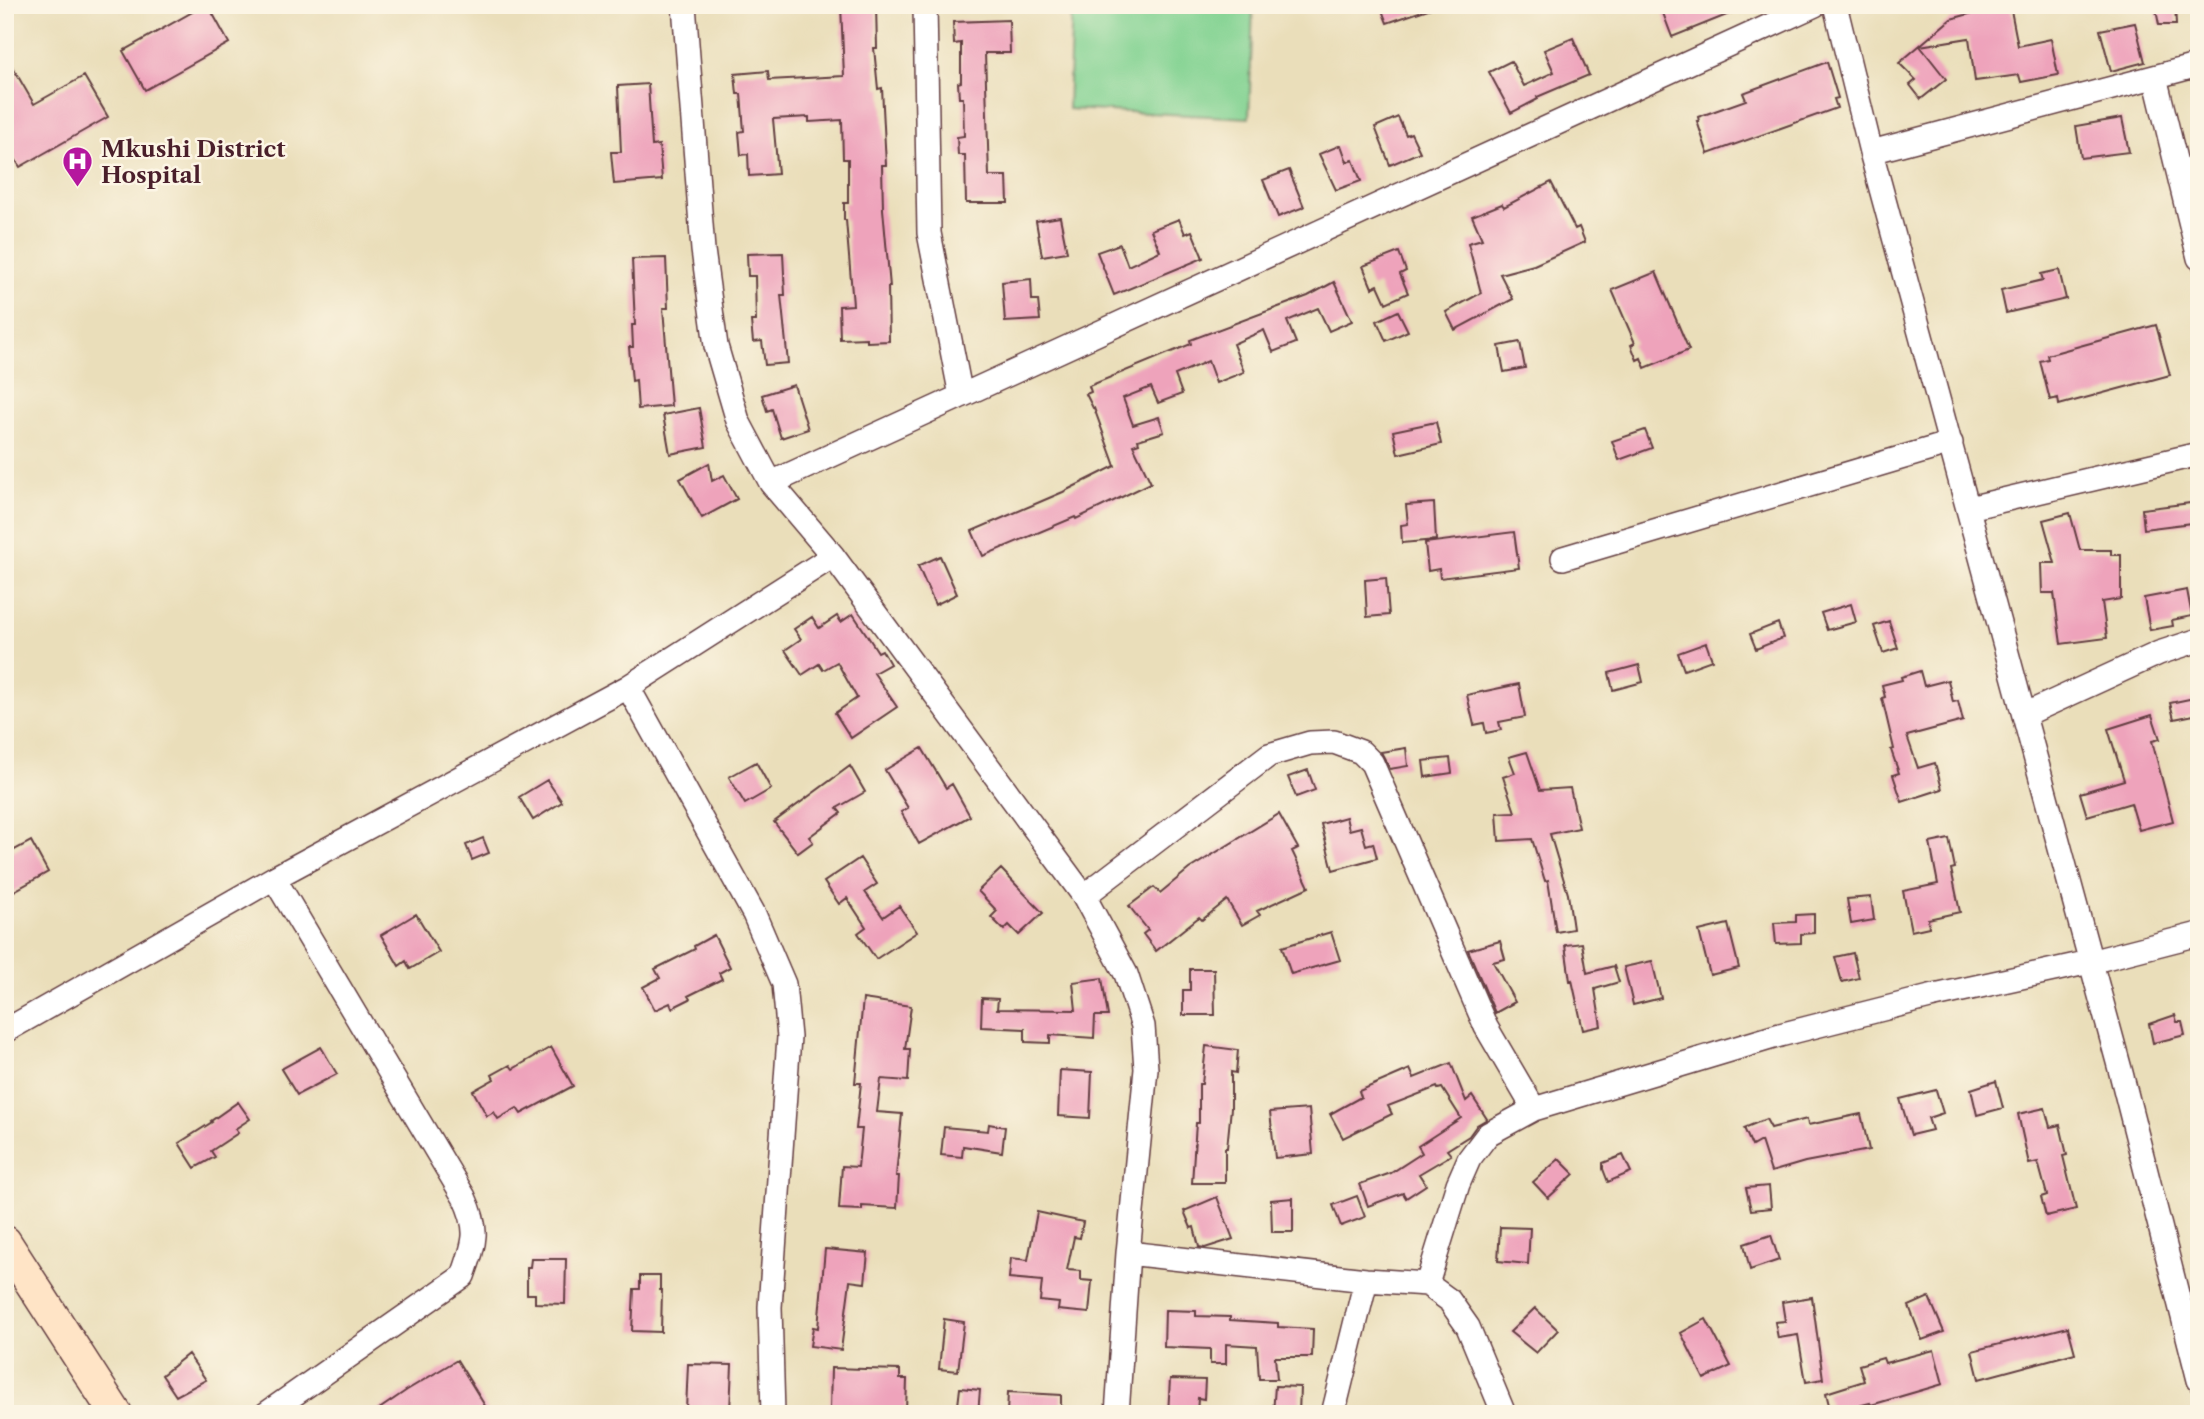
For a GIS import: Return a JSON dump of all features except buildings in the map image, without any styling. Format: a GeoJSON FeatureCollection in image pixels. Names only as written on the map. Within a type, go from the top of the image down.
{"type":"FeatureCollection","features":[{"type":"Feature","properties":{"kind":"street"},"geometry":{"type":"LineString","coordinates":[[684,5],[703,250],[716,346],[738,421],[771,483],[832,556],[1084,895],[1126,974],[1143,1026],[1146,1069],[1128,1253],[1117,1414]]}},
{"type":"Feature","properties":{"kind":"street"},"geometry":{"type":"LineString","coordinates":[[926,5],[929,233],[961,396]]}},
{"type":"Feature","properties":{"kind":"street"},"geometry":{"type":"LineString","coordinates":[[771,483],[1815,5]]}},
{"type":"Feature","properties":{"kind":"street"},"geometry":{"type":"LineString","coordinates":[[1835,5],[1871,152],[2121,1073],[2199,1380]]}},
{"type":"Feature","properties":{"kind":"street"},"geometry":{"type":"LineString","coordinates":[[1871,152],[2199,65]]}},
{"type":"Feature","properties":{"kind":"street"},"geometry":{"type":"LineString","coordinates":[[2154,77],[2199,258]]}},
{"type":"Feature","properties":{"kind":"street"},"geometry":{"type":"LineString","coordinates":[[1563,558],[1951,443]]}},
{"type":"Feature","properties":{"kind":"street"},"geometry":{"type":"LineString","coordinates":[[1969,508],[2199,454]]}},
{"type":"Feature","properties":{"kind":"street"},"geometry":{"type":"LineString","coordinates":[[5,1031],[274,878],[628,687],[832,556]]}},
{"type":"Feature","properties":{"kind":"street"},"geometry":{"type":"LineString","coordinates":[[2024,715],[2159,653],[2199,640]]}},
{"type":"Feature","properties":{"kind":"street"},"geometry":{"type":"LineString","coordinates":[[628,687],[754,914],[784,984],[789,1037],[771,1307],[773,1414]]}},
{"type":"Feature","properties":{"kind":"street"},"geometry":{"type":"LineString","coordinates":[[1084,895],[1269,755],[1310,743],[1334,742],[1361,752],[1372,763],[1486,1027],[1534,1109]]}},
{"type":"Feature","properties":{"kind":"street"},"geometry":{"type":"LineString","coordinates":[[266,1414],[463,1276],[474,1244],[474,1217],[464,1196],[274,878]]}},
{"type":"Feature","properties":{"kind":"street"},"geometry":{"type":"LineString","coordinates":[[1427,1284],[1458,1184],[1469,1158],[1488,1134],[1534,1109],[1780,1035],[2199,934]]}},
{"type":"Feature","properties":{"kind":"street"},"geometry":{"type":"LineString","coordinates":[[5,1242],[116,1414]]}},
{"type":"Feature","properties":{"kind":"street"},"geometry":{"type":"LineString","coordinates":[[1128,1253],[1366,1280],[1427,1284],[1449,1300],[1468,1327],[1504,1414]]}},
{"type":"Feature","properties":{"kind":"street"},"geometry":{"type":"LineString","coordinates":[[1333,1414],[1366,1280]]}},
{"type":"Feature","properties":{"kind":"green space"},"geometry":{"type":"Polygon","coordinates":[[[1072,5],[1253,5],[1249,118],[1068,109],[1072,5]]]}},
{"type":"Feature","properties":{"kind":"place","name":"Mkushi District Hospital"},"geometry":{"type":"Point","coordinates":[78,189]}}]}
